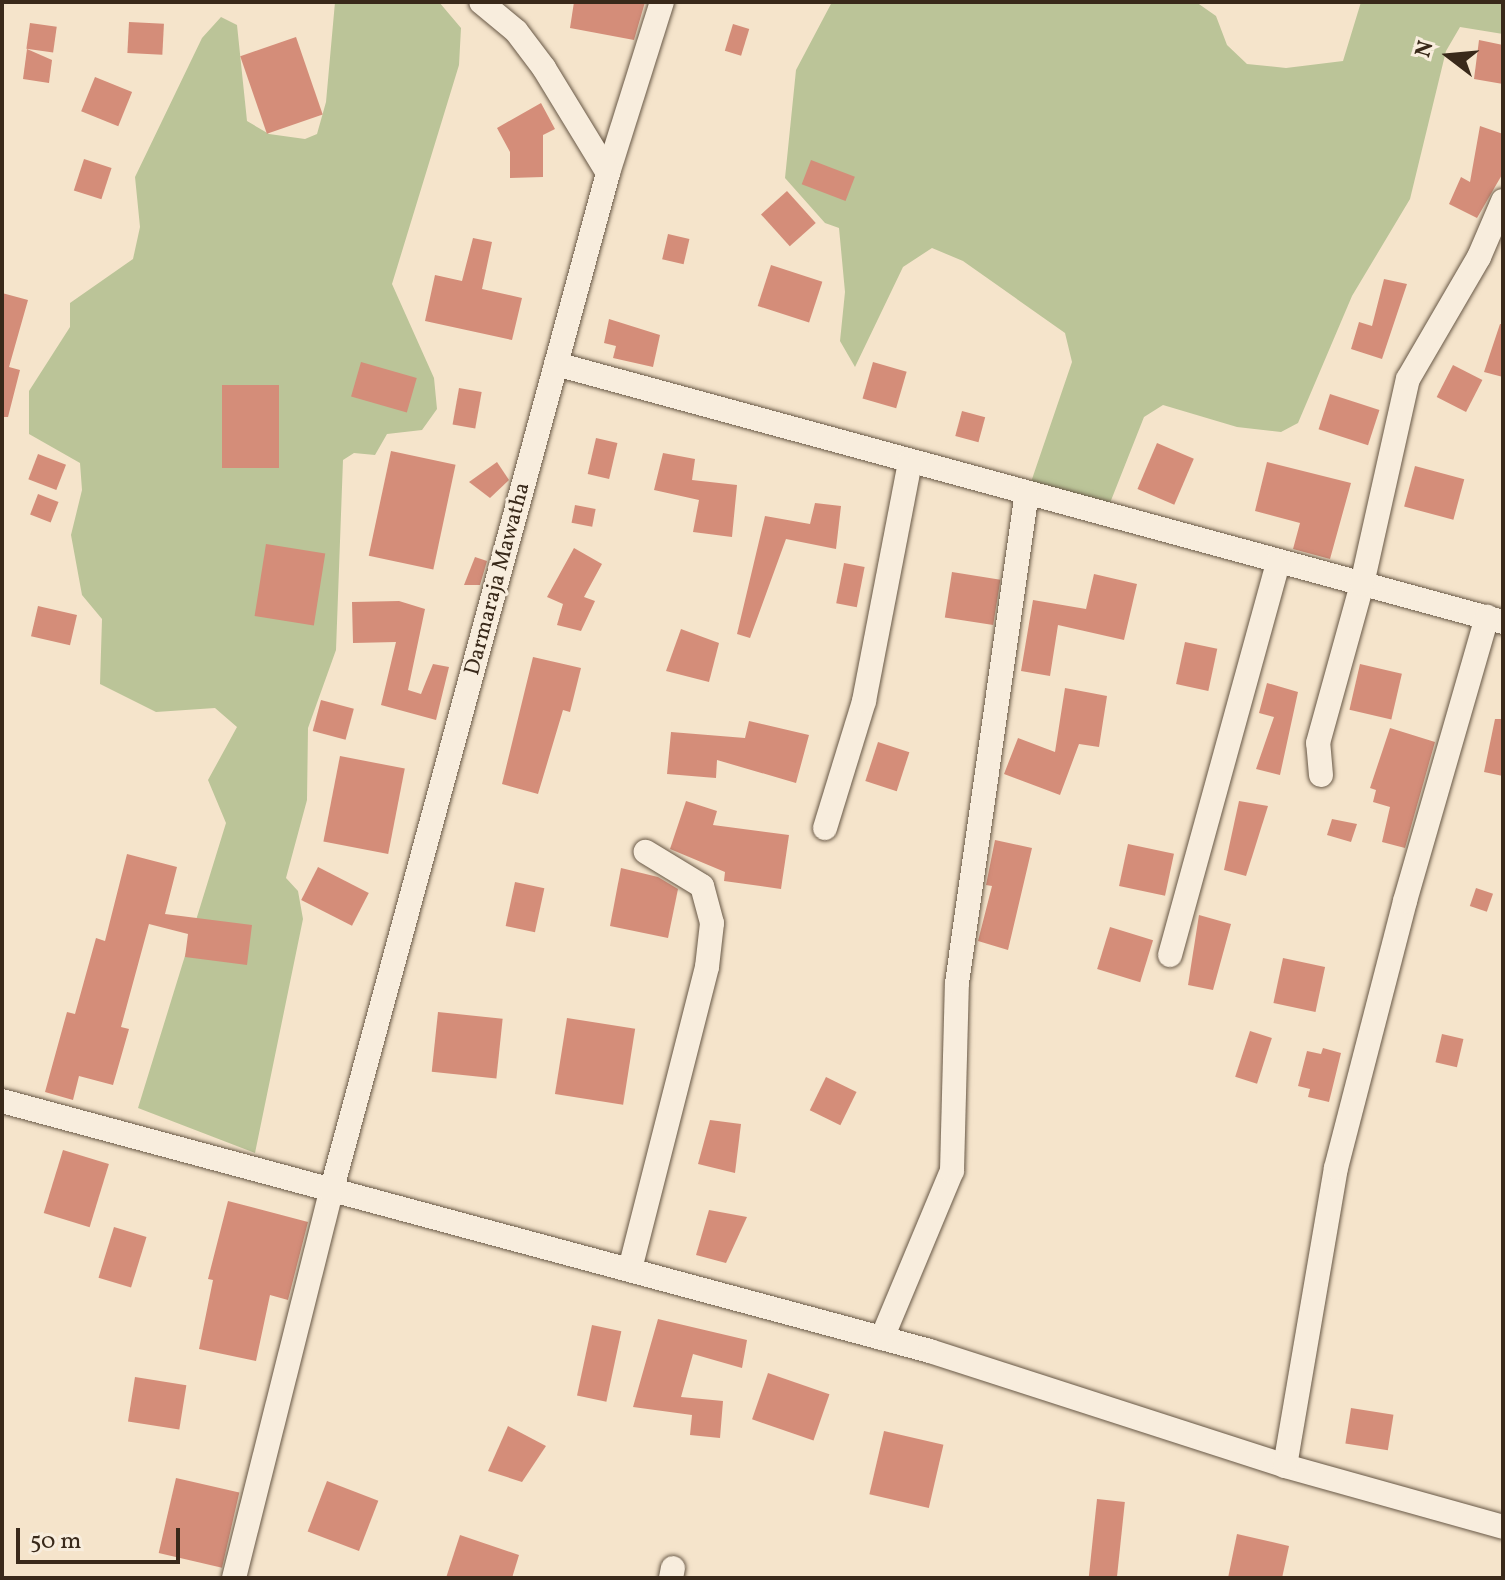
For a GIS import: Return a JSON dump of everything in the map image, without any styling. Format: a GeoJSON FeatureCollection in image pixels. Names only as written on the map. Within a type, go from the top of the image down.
{"type":"FeatureCollection","features":[{"type":"Feature","properties":{"kind":"street"},"geometry":{"type":"LineString","coordinates":[[481,2],[516,31],[544,68],[608,173]]}},
{"type":"Feature","properties":{"kind":"street","name":"Darmaraja Mawatha"},"geometry":{"type":"LineString","coordinates":[[234,1578],[331,1192],[608,173],[662,2]]}},
{"type":"Feature","properties":{"kind":"street"},"geometry":{"type":"LineString","coordinates":[[1321,775],[1318,743],[1362,584],[1408,379],[1479,257],[1503,201]]}},
{"type":"Feature","properties":{"kind":"street"},"geometry":{"type":"LineString","coordinates":[[556,364],[1495,620],[1405,901],[1336,1168],[1285,1466]]}},
{"type":"Feature","properties":{"kind":"street"},"geometry":{"type":"LineString","coordinates":[[825,828],[864,701],[910,461]]}},
{"type":"Feature","properties":{"kind":"street"},"geometry":{"type":"LineString","coordinates":[[882,1338],[952,1171],[957,983],[1027,494]]}},
{"type":"Feature","properties":{"kind":"street"},"geometry":{"type":"LineString","coordinates":[[1170,955],[1278,562]]}},
{"type":"Feature","properties":{"kind":"street"},"geometry":{"type":"LineString","coordinates":[[630,1269],[707,967],[712,923],[702,886],[646,852]]}},
{"type":"Feature","properties":{"kind":"street"},"geometry":{"type":"LineString","coordinates":[[2,1101],[882,1338],[1285,1466],[1503,1527]]}},
{"type":"Feature","properties":{"kind":"green space"},"geometry":{"type":"Polygon","coordinates":[[[335,2],[439,2],[461,28],[459,65],[392,284],[434,378],[437,409],[422,430],[387,434],[375,455],[354,453],[343,460],[336,650],[308,728],[307,800],[286,878],[298,891],[303,919],[255,1153],[138,1108],[226,823],[208,780],[237,727],[215,708],[156,712],[100,684],[102,619],[82,595],[71,535],[82,490],[80,463],[29,434],[29,391],[70,327],[70,303],[133,259],[140,227],[135,177],[202,38],[221,17],[237,25],[247,121],[269,134],[305,139],[317,134],[326,102],[335,2]]]}},
{"type":"Feature","properties":{"kind":"green space"},"geometry":{"type":"Polygon","coordinates":[[[832,2],[1196,2],[1216,16],[1227,45],[1247,64],[1286,68],[1343,61],[1361,2],[1503,2],[1503,34],[1460,27],[1446,51],[1410,199],[1352,296],[1298,423],[1281,432],[1237,427],[1163,405],[1144,417],[1110,503],[1031,482],[1072,362],[1065,333],[963,261],[932,248],[903,267],[855,367],[840,341],[845,292],[839,228],[825,223],[785,178],[796,70],[832,2]]]}},
{"type":"Feature","properties":{"kind":"building"},"geometry":{"type":"Polygon","coordinates":[[[574,2],[645,2],[634,40],[570,28],[574,2]]]}},
{"type":"Feature","properties":{"kind":"building"},"geometry":{"type":"Polygon","coordinates":[[[129,22],[164,24],[162,55],[127,53],[129,22]]]}},
{"type":"Feature","properties":{"kind":"building"},"geometry":{"type":"Polygon","coordinates":[[[30,23],[57,27],[53,53],[26,49],[30,23]]]}},
{"type":"Feature","properties":{"kind":"building"},"geometry":{"type":"Polygon","coordinates":[[[733,24],[749,29],[741,56],[725,51],[733,24]]]}},
{"type":"Feature","properties":{"kind":"building"},"geometry":{"type":"Polygon","coordinates":[[[296,37],[323,115],[267,134],[240,56],[296,37]]]}},
{"type":"Feature","properties":{"kind":"building"},"geometry":{"type":"Polygon","coordinates":[[[1479,40],[1503,45],[1503,84],[1474,79],[1479,40]]]}},
{"type":"Feature","properties":{"kind":"building"},"geometry":{"type":"Polygon","coordinates":[[[27,49],[52,60],[49,83],[23,79],[27,49]]]}},
{"type":"Feature","properties":{"kind":"building"},"geometry":{"type":"Polygon","coordinates":[[[95,77],[132,92],[118,126],[81,111],[95,77]]]}},
{"type":"Feature","properties":{"kind":"building"},"geometry":{"type":"Polygon","coordinates":[[[541,103],[555,129],[543,135],[543,177],[510,178],[510,152],[497,128],[541,103]]]}},
{"type":"Feature","properties":{"kind":"building"},"geometry":{"type":"Polygon","coordinates":[[[1480,126],[1503,134],[1503,173],[1477,218],[1449,204],[1461,177],[1470,182],[1480,126]]]}},
{"type":"Feature","properties":{"kind":"building"},"geometry":{"type":"Polygon","coordinates":[[[84,159],[112,168],[101,199],[74,190],[84,159]]]}},
{"type":"Feature","properties":{"kind":"building"},"geometry":{"type":"Polygon","coordinates":[[[811,160],[855,177],[846,201],[802,184],[811,160]]]}},
{"type":"Feature","properties":{"kind":"building"},"geometry":{"type":"Polygon","coordinates":[[[787,191],[816,223],[790,246],[761,214],[787,191]]]}},
{"type":"Feature","properties":{"kind":"building"},"geometry":{"type":"Polygon","coordinates":[[[668,234],[689,239],[684,264],[662,259],[668,234]]]}},
{"type":"Feature","properties":{"kind":"building"},"geometry":{"type":"Polygon","coordinates":[[[473,238],[492,242],[482,289],[522,298],[512,340],[425,321],[435,275],[462,281],[473,238]]]}},
{"type":"Feature","properties":{"kind":"building"},"geometry":{"type":"Polygon","coordinates":[[[771,265],[822,282],[809,323],[758,306],[771,265]]]}},
{"type":"Feature","properties":{"kind":"building"},"geometry":{"type":"Polygon","coordinates":[[[1384,279],[1407,284],[1382,359],[1351,349],[1359,322],[1372,326],[1384,279]]]}},
{"type":"Feature","properties":{"kind":"building"},"geometry":{"type":"Polygon","coordinates":[[[2,293],[28,300],[9,367],[20,370],[8,417],[2,417],[2,293]]]}},
{"type":"Feature","properties":{"kind":"building"},"geometry":{"type":"Polygon","coordinates":[[[609,319],[660,335],[653,367],[613,358],[616,346],[604,343],[609,319]]]}},
{"type":"Feature","properties":{"kind":"building"},"geometry":{"type":"Polygon","coordinates":[[[1500,324],[1503,324],[1503,377],[1484,372],[1500,324]]]}},
{"type":"Feature","properties":{"kind":"building"},"geometry":{"type":"Polygon","coordinates":[[[361,362],[417,378],[407,413],[351,397],[361,362]]]}},
{"type":"Feature","properties":{"kind":"building"},"geometry":{"type":"Polygon","coordinates":[[[873,362],[907,372],[896,408],[863,399],[873,362]]]}},
{"type":"Feature","properties":{"kind":"building"},"geometry":{"type":"Polygon","coordinates":[[[1453,365],[1482,380],[1466,412],[1437,397],[1453,365]]]}},
{"type":"Feature","properties":{"kind":"building"},"geometry":{"type":"Polygon","coordinates":[[[222,385],[279,385],[279,468],[222,468],[222,385]]]}},
{"type":"Feature","properties":{"kind":"building"},"geometry":{"type":"Polygon","coordinates":[[[459,388],[482,392],[475,428],[453,424],[459,388]]]}},
{"type":"Feature","properties":{"kind":"building"},"geometry":{"type":"Polygon","coordinates":[[[1330,394],[1379,410],[1368,445],[1319,429],[1330,394]]]}},
{"type":"Feature","properties":{"kind":"building"},"geometry":{"type":"Polygon","coordinates":[[[962,411],[985,417],[978,442],[955,436],[962,411]]]}},
{"type":"Feature","properties":{"kind":"building"},"geometry":{"type":"Polygon","coordinates":[[[596,438],[617,443],[609,479],[588,474],[596,438]]]}},
{"type":"Feature","properties":{"kind":"building"},"geometry":{"type":"Polygon","coordinates":[[[1157,443],[1194,459],[1174,505],[1137,489],[1157,443]]]}},
{"type":"Feature","properties":{"kind":"building"},"geometry":{"type":"Polygon","coordinates":[[[391,451],[456,465],[433,569],[369,556],[391,451]]]}},
{"type":"Feature","properties":{"kind":"building"},"geometry":{"type":"Polygon","coordinates":[[[663,453],[695,459],[692,480],[737,485],[732,537],[693,532],[699,500],[654,490],[663,453]]]}},
{"type":"Feature","properties":{"kind":"building"},"geometry":{"type":"Polygon","coordinates":[[[38,454],[66,465],[56,490],[28,479],[38,454]]]}},
{"type":"Feature","properties":{"kind":"building"},"geometry":{"type":"Polygon","coordinates":[[[497,462],[509,480],[490,498],[469,482],[497,462]]]}},
{"type":"Feature","properties":{"kind":"building"},"geometry":{"type":"Polygon","coordinates":[[[1267,462],[1351,483],[1330,559],[1293,549],[1300,523],[1255,511],[1267,462]]]}},
{"type":"Feature","properties":{"kind":"building"},"geometry":{"type":"Polygon","coordinates":[[[1415,466],[1464,479],[1453,520],[1404,507],[1415,466]]]}},
{"type":"Feature","properties":{"kind":"building"},"geometry":{"type":"Polygon","coordinates":[[[38,494],[59,502],[51,522],[30,515],[38,494]]]}},
{"type":"Feature","properties":{"kind":"building"},"geometry":{"type":"Polygon","coordinates":[[[815,503],[841,506],[836,549],[786,539],[750,638],[737,634],[765,516],[810,524],[815,503]]]}},
{"type":"Feature","properties":{"kind":"building"},"geometry":{"type":"Polygon","coordinates":[[[575,505],[596,509],[592,527],[572,523],[575,505]]]}},
{"type":"Feature","properties":{"kind":"building"},"geometry":{"type":"Polygon","coordinates":[[[266,544],[325,553],[314,625],[255,616],[266,544]]]}},
{"type":"Feature","properties":{"kind":"building"},"geometry":{"type":"Polygon","coordinates":[[[574,548],[602,564],[584,597],[595,601],[581,631],[557,625],[563,604],[547,597],[574,548]]]}},
{"type":"Feature","properties":{"kind":"building"},"geometry":{"type":"Polygon","coordinates":[[[475,557],[487,561],[480,585],[464,585],[475,557]]]}},
{"type":"Feature","properties":{"kind":"building"},"geometry":{"type":"Polygon","coordinates":[[[844,563],[865,567],[857,607],[836,603],[844,563]]]}},
{"type":"Feature","properties":{"kind":"building"},"geometry":{"type":"Polygon","coordinates":[[[952,572],[1000,580],[993,625],[945,617],[952,572]]]}},
{"type":"Feature","properties":{"kind":"building"},"geometry":{"type":"Polygon","coordinates":[[[1094,574],[1137,584],[1124,640],[1058,625],[1050,676],[1021,671],[1033,600],[1086,609],[1094,574]]]}},
{"type":"Feature","properties":{"kind":"building"},"geometry":{"type":"Polygon","coordinates":[[[399,601],[425,609],[408,690],[421,694],[433,664],[449,667],[436,720],[381,705],[396,642],[353,643],[352,602],[399,601]]]}},
{"type":"Feature","properties":{"kind":"building"},"geometry":{"type":"Polygon","coordinates":[[[38,606],[77,615],[70,645],[31,636],[38,606]]]}},
{"type":"Feature","properties":{"kind":"building"},"geometry":{"type":"Polygon","coordinates":[[[681,629],[719,643],[709,682],[666,671],[681,629]]]}},
{"type":"Feature","properties":{"kind":"building"},"geometry":{"type":"Polygon","coordinates":[[[1185,642],[1217,649],[1208,691],[1176,684],[1185,642]]]}},
{"type":"Feature","properties":{"kind":"building"},"geometry":{"type":"Polygon","coordinates":[[[533,657],[581,668],[570,712],[563,710],[538,794],[502,784],[533,657]]]}},
{"type":"Feature","properties":{"kind":"building"},"geometry":{"type":"Polygon","coordinates":[[[1360,664],[1402,674],[1391,719],[1349,710],[1360,664]]]}},
{"type":"Feature","properties":{"kind":"building"},"geometry":{"type":"Polygon","coordinates":[[[1267,683],[1298,692],[1280,775],[1256,769],[1274,717],[1259,713],[1267,683]]]}},
{"type":"Feature","properties":{"kind":"building"},"geometry":{"type":"Polygon","coordinates":[[[1065,688],[1107,696],[1099,747],[1079,744],[1060,795],[1004,774],[1018,738],[1055,752],[1065,688]]]}},
{"type":"Feature","properties":{"kind":"building"},"geometry":{"type":"Polygon","coordinates":[[[321,700],[354,709],[346,740],[313,731],[321,700]]]}},
{"type":"Feature","properties":{"kind":"building"},"geometry":{"type":"Polygon","coordinates":[[[1495,719],[1503,719],[1503,776],[1484,772],[1495,719]]]}},
{"type":"Feature","properties":{"kind":"building"},"geometry":{"type":"Polygon","coordinates":[[[749,721],[809,735],[796,783],[717,760],[716,778],[667,774],[671,732],[745,738],[749,721]]]}},
{"type":"Feature","properties":{"kind":"building"},"geometry":{"type":"Polygon","coordinates":[[[1390,728],[1435,742],[1405,848],[1382,842],[1390,807],[1373,802],[1376,790],[1370,788],[1390,728]]]}},
{"type":"Feature","properties":{"kind":"building"},"geometry":{"type":"Polygon","coordinates":[[[878,742],[909,752],[897,791],[865,781],[878,742]]]}},
{"type":"Feature","properties":{"kind":"building"},"geometry":{"type":"Polygon","coordinates":[[[340,756],[405,769],[388,854],[323,841],[340,756]]]}},
{"type":"Feature","properties":{"kind":"building"},"geometry":{"type":"Polygon","coordinates":[[[686,801],[717,811],[713,825],[789,835],[781,889],[724,881],[725,872],[670,849],[686,801]]]}},
{"type":"Feature","properties":{"kind":"building"},"geometry":{"type":"Polygon","coordinates":[[[1239,801],[1268,806],[1246,876],[1224,870],[1239,801]]]}},
{"type":"Feature","properties":{"kind":"building"},"geometry":{"type":"Polygon","coordinates":[[[1332,819],[1357,824],[1351,842],[1327,835],[1332,819]]]}},
{"type":"Feature","properties":{"kind":"building"},"geometry":{"type":"Polygon","coordinates":[[[995,840],[1032,848],[1008,950],[978,941],[992,886],[986,885],[995,840]]]}},
{"type":"Feature","properties":{"kind":"building"},"geometry":{"type":"Polygon","coordinates":[[[1128,844],[1174,854],[1165,896],[1119,886],[1128,844]]]}},
{"type":"Feature","properties":{"kind":"building"},"geometry":{"type":"Polygon","coordinates":[[[127,854],[177,867],[165,914],[252,925],[247,965],[185,957],[188,934],[149,924],[121,1027],[129,1029],[113,1085],[79,1076],[73,1100],[45,1092],[67,1012],[75,1014],[96,938],[105,941],[127,854]]]}},
{"type":"Feature","properties":{"kind":"building"},"geometry":{"type":"Polygon","coordinates":[[[318,867],[369,893],[352,926],[301,900],[318,867]]]}},
{"type":"Feature","properties":{"kind":"building"},"geometry":{"type":"Polygon","coordinates":[[[621,868],[658,877],[678,889],[668,938],[610,926],[621,868]]]}},
{"type":"Feature","properties":{"kind":"building"},"geometry":{"type":"Polygon","coordinates":[[[515,882],[544,888],[535,932],[506,926],[515,882]]]}},
{"type":"Feature","properties":{"kind":"building"},"geometry":{"type":"Polygon","coordinates":[[[1476,888],[1493,894],[1487,912],[1470,906],[1476,888]]]}},
{"type":"Feature","properties":{"kind":"building"},"geometry":{"type":"Polygon","coordinates":[[[1199,915],[1231,924],[1213,990],[1188,985],[1199,915]]]}},
{"type":"Feature","properties":{"kind":"building"},"geometry":{"type":"Polygon","coordinates":[[[1110,927],[1153,940],[1140,982],[1097,969],[1110,927]]]}},
{"type":"Feature","properties":{"kind":"building"},"geometry":{"type":"Polygon","coordinates":[[[1283,958],[1325,967],[1315,1012],[1273,1003],[1283,958]]]}},
{"type":"Feature","properties":{"kind":"building"},"geometry":{"type":"Polygon","coordinates":[[[438,1012],[503,1019],[496,1078],[432,1072],[438,1012]]]}},
{"type":"Feature","properties":{"kind":"building"},"geometry":{"type":"Polygon","coordinates":[[[567,1018],[635,1029],[623,1105],[555,1094],[567,1018]]]}},
{"type":"Feature","properties":{"kind":"building"},"geometry":{"type":"Polygon","coordinates":[[[1250,1031],[1272,1038],[1257,1084],[1235,1077],[1250,1031]]]}},
{"type":"Feature","properties":{"kind":"building"},"geometry":{"type":"Polygon","coordinates":[[[1442,1034],[1463,1039],[1457,1067],[1435,1062],[1442,1034]]]}},
{"type":"Feature","properties":{"kind":"building"},"geometry":{"type":"Polygon","coordinates":[[[1323,1048],[1341,1053],[1329,1102],[1308,1097],[1310,1089],[1298,1086],[1307,1051],[1321,1054],[1323,1048]]]}},
{"type":"Feature","properties":{"kind":"building"},"geometry":{"type":"Polygon","coordinates":[[[826,1077],[857,1092],[840,1125],[810,1110],[826,1077]]]}},
{"type":"Feature","properties":{"kind":"building"},"geometry":{"type":"Polygon","coordinates":[[[710,1120],[741,1124],[735,1173],[698,1164],[710,1120]]]}},
{"type":"Feature","properties":{"kind":"building"},"geometry":{"type":"Polygon","coordinates":[[[63,1150],[109,1164],[90,1227],[44,1213],[63,1150]]]}},
{"type":"Feature","properties":{"kind":"building"},"geometry":{"type":"Polygon","coordinates":[[[228,1201],[308,1222],[288,1300],[270,1295],[256,1361],[199,1349],[213,1280],[208,1279],[228,1201]]]}},
{"type":"Feature","properties":{"kind":"building"},"geometry":{"type":"Polygon","coordinates":[[[709,1210],[747,1217],[726,1263],[696,1255],[709,1210]]]}},
{"type":"Feature","properties":{"kind":"building"},"geometry":{"type":"Polygon","coordinates":[[[114,1227],[147,1237],[131,1288],[99,1278],[114,1227]]]}},
{"type":"Feature","properties":{"kind":"building"},"geometry":{"type":"Polygon","coordinates":[[[658,1319],[747,1340],[742,1368],[693,1354],[681,1397],[723,1401],[720,1438],[690,1435],[692,1415],[633,1407],[658,1319]]]}},
{"type":"Feature","properties":{"kind":"building"},"geometry":{"type":"Polygon","coordinates":[[[592,1325],[621,1331],[606,1402],[577,1395],[592,1325]]]}},
{"type":"Feature","properties":{"kind":"building"},"geometry":{"type":"Polygon","coordinates":[[[768,1373],[829,1394],[814,1440],[752,1419],[768,1373]]]}},
{"type":"Feature","properties":{"kind":"building"},"geometry":{"type":"Polygon","coordinates":[[[135,1377],[186,1385],[179,1430],[128,1421],[135,1377]]]}},
{"type":"Feature","properties":{"kind":"building"},"geometry":{"type":"Polygon","coordinates":[[[1351,1408],[1393,1415],[1388,1450],[1345,1444],[1351,1408]]]}},
{"type":"Feature","properties":{"kind":"building"},"geometry":{"type":"Polygon","coordinates":[[[508,1426],[546,1446],[522,1482],[488,1471],[508,1426]]]}},
{"type":"Feature","properties":{"kind":"building"},"geometry":{"type":"Polygon","coordinates":[[[884,1431],[943,1445],[929,1508],[869,1494],[884,1431]]]}},
{"type":"Feature","properties":{"kind":"building"},"geometry":{"type":"Polygon","coordinates":[[[176,1478],[239,1493],[222,1568],[159,1553],[176,1478]]]}},
{"type":"Feature","properties":{"kind":"building"},"geometry":{"type":"Polygon","coordinates":[[[327,1481],[378,1501],[359,1551],[308,1531],[327,1481]]]}},
{"type":"Feature","properties":{"kind":"building"},"geometry":{"type":"Polygon","coordinates":[[[1097,1499],[1125,1502],[1117,1578],[1089,1578],[1097,1499]]]}},
{"type":"Feature","properties":{"kind":"building"},"geometry":{"type":"Polygon","coordinates":[[[1237,1534],[1289,1546],[1282,1578],[1228,1578],[1237,1534]]]}},
{"type":"Feature","properties":{"kind":"building"},"geometry":{"type":"Polygon","coordinates":[[[460,1535],[519,1555],[512,1578],[446,1578],[460,1535]]]}}]}
